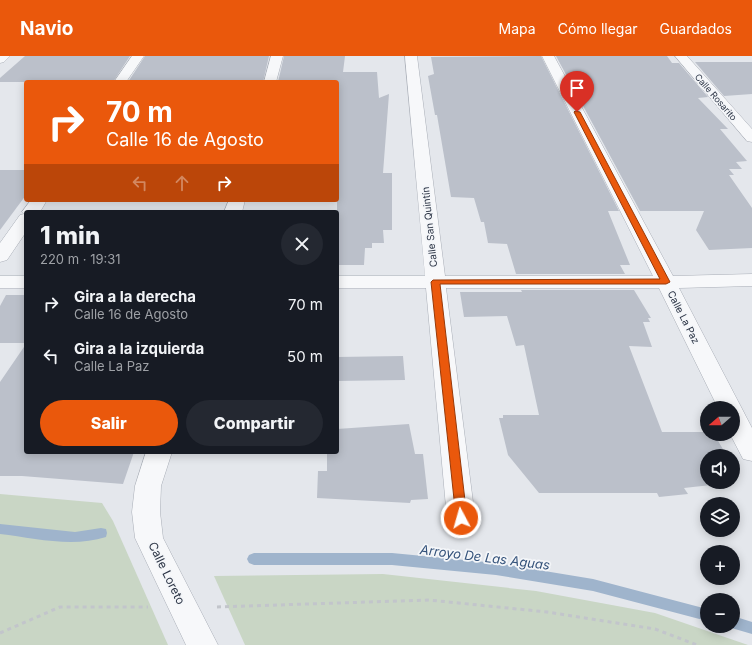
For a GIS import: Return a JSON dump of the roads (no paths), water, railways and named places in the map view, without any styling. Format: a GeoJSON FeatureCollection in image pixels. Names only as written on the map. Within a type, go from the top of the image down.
{"type":"FeatureCollection","features":[{"type":"Feature","properties":{"kind":"street"},"geometry":{"type":"LineString","coordinates":[[0,59],[4,56]]}},
{"type":"Feature","properties":{"kind":"street"},"geometry":{"type":"LineString","coordinates":[[121,80],[138,56]]}},
{"type":"Feature","properties":{"kind":"street"},"geometry":{"type":"LineString","coordinates":[[271,80],[277,56]]}},
{"type":"Feature","properties":{"kind":"street","name":"Calle San Quintín"},"geometry":{"type":"LineString","coordinates":[[411,56],[461,518]]}},
{"type":"Feature","properties":{"kind":"street","name":"Calle La Paz"},"geometry":{"type":"LineString","coordinates":[[548,56],[726,401]]}},
{"type":"Feature","properties":{"kind":"street","name":"Calle Rosarito"},"geometry":{"type":"LineString","coordinates":[[681,56],[752,138]]}},
{"type":"Feature","properties":{"kind":"street"},"geometry":{"type":"LineString","coordinates":[[0,256],[24,222]]}},
{"type":"Feature","properties":{"kind":"street"},"geometry":{"type":"LineString","coordinates":[[339,282],[666,282],[752,280]]}},
{"type":"Feature","properties":{"kind":"street"},"geometry":{"type":"LineString","coordinates":[[0,282],[24,282]]}},
{"type":"Feature","properties":{"kind":"street"},"geometry":{"type":"LineString","coordinates":[[740,429],[752,452]]}},
{"type":"Feature","properties":{"kind":"street","name":"Calle Loreto"},"geometry":{"type":"LineString","coordinates":[[158,454],[148,486],[146,512],[149,538],[202,645]]}},
{"type":"Feature","properties":{"kind":"waterway","name":"Arroyo De Las Aguas"},"geometry":{"type":"LineString","coordinates":[[0,529],[75,537],[101,533]]}},
{"type":"Feature","properties":{"kind":"waterway","name":"Arroyo De Las Aguas"},"geometry":{"type":"LineString","coordinates":[[254,559],[392,559],[496,569],[593,585],[700,613]]}},
{"type":"Feature","properties":{"kind":"waterway","name":"Arroyo De Las Aguas"},"geometry":{"type":"LineString","coordinates":[[740,624],[752,628]]}}]}
